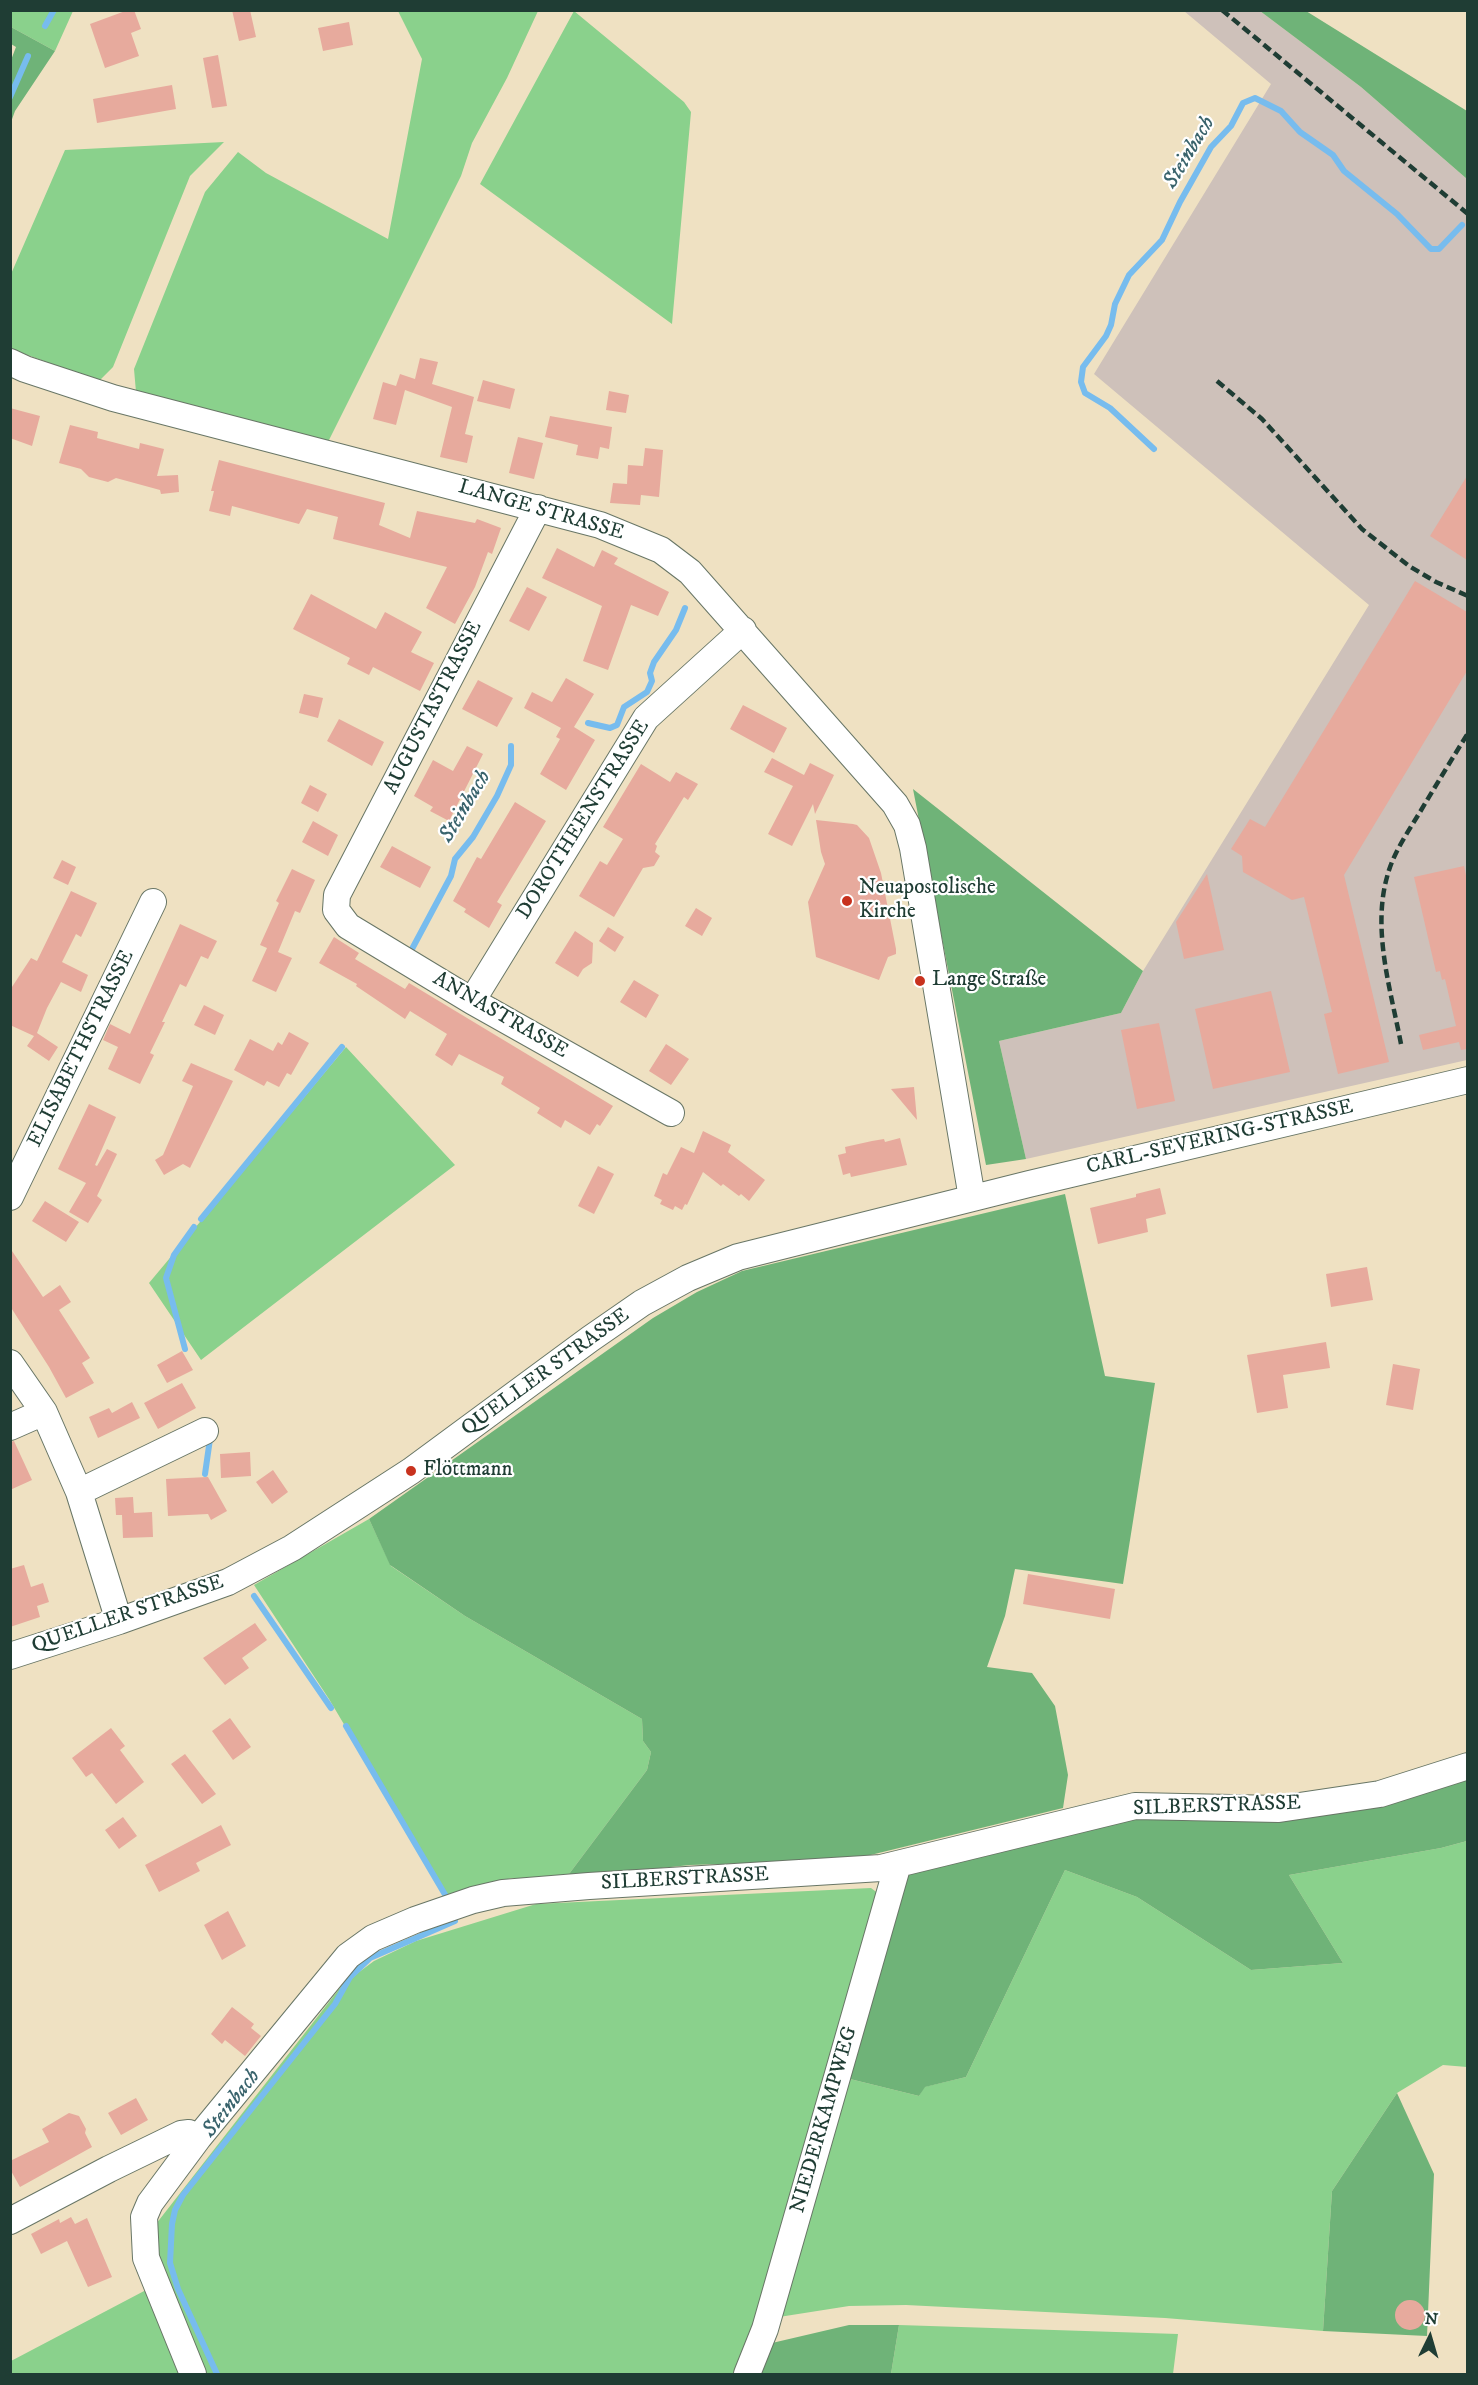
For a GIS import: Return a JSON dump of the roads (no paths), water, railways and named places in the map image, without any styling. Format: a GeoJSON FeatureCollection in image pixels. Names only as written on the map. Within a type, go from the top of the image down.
{"type":"FeatureCollection","features":[{"type":"Feature","properties":{"kind":"street","name":"LANGE STRASSE"},"geometry":{"type":"LineString","coordinates":[[10,362],[114,399],[600,525],[661,550],[690,572],[895,804],[907,825],[913,848],[972,1198]]}},
{"type":"Feature","properties":{"kind":"street","name":"AUGUSTASTRASSE"},"geometry":{"type":"LineString","coordinates":[[336,910],[337,895],[538,508]]}},
{"type":"Feature","properties":{"kind":"street","name":"DOROTHEENSTRASSE"},"geometry":{"type":"LineString","coordinates":[[472,1001],[646,718],[742,630]]}},
{"type":"Feature","properties":{"kind":"street","name":"ELISABETHSTRASSE"},"geometry":{"type":"LineString","coordinates":[[10,1197],[153,902]]}},
{"type":"Feature","properties":{"kind":"street","name":"ANNASTRASSE"},"geometry":{"type":"LineString","coordinates":[[336,910],[348,926],[472,1001],[671,1113]]}},
{"type":"Feature","properties":{"kind":"street","name":"CARL-SEVERING-STRASSE"},"geometry":{"type":"LineString","coordinates":[[972,1198],[1467,1080]]}},
{"type":"Feature","properties":{"kind":"street","name":"QUELLER STRASSE"},"geometry":{"type":"LineString","coordinates":[[10,1656],[119,1621],[228,1582],[292,1548],[420,1465],[612,1324],[688,1278],[738,1257],[773,1247],[972,1198]]}},
{"type":"Feature","properties":{"kind":"street"},"geometry":{"type":"LineString","coordinates":[[10,1363],[44,1412],[79,1492],[119,1621]]}},
{"type":"Feature","properties":{"kind":"street"},"geometry":{"type":"LineString","coordinates":[[10,1427],[44,1412]]}},
{"type":"Feature","properties":{"kind":"street"},"geometry":{"type":"LineString","coordinates":[[79,1492],[205,1431]]}},
{"type":"Feature","properties":{"kind":"street","name":"SILBERSTRASSE"},"geometry":{"type":"LineString","coordinates":[[193,2374],[146,2258],[143,2234],[144,2217],[150,2203],[199,2138],[348,1956],[373,1938],[415,1920],[473,1900],[503,1893],[864,1869],[898,1864],[1135,1806],[1279,1809],[1380,1794],[1467,1766]]}},
{"type":"Feature","properties":{"kind":"street","name":"NIEDERKAMPWEG"},"geometry":{"type":"LineString","coordinates":[[747,2374],[765,2329],[898,1864]]}},
{"type":"Feature","properties":{"kind":"street"},"geometry":{"type":"LineString","coordinates":[[10,2221],[181,2134],[189,2133],[199,2138]]}},
{"type":"Feature","properties":{"kind":"waterway"},"geometry":{"type":"LineString","coordinates":[[45,26],[54,10]]}},
{"type":"Feature","properties":{"kind":"waterway"},"geometry":{"type":"LineString","coordinates":[[10,97],[28,56]]}},
{"type":"Feature","properties":{"kind":"waterway","name":"Steinbach"},"geometry":{"type":"LineString","coordinates":[[1154,449],[1110,408],[1085,393],[1081,382],[1083,367],[1106,336],[1111,325],[1115,304],[1129,275],[1162,240],[1211,147],[1231,126],[1243,103],[1255,98],[1281,111],[1300,132],[1333,155],[1344,171],[1397,214],[1431,249],[1439,249],[1462,225]]}},
{"type":"Feature","properties":{"kind":"waterway","name":"Steinbach"},"geometry":{"type":"LineString","coordinates":[[588,723],[610,728],[617,725],[624,707],[647,692],[652,681],[650,673],[654,662],[676,630],[685,608]]}},
{"type":"Feature","properties":{"kind":"waterway","name":"Steinbach"},"geometry":{"type":"LineString","coordinates":[[412,949],[451,876],[455,859],[473,837],[497,796],[511,765],[511,746]]}},
{"type":"Feature","properties":{"kind":"waterway","name":"Steinbach"},"geometry":{"type":"LineString","coordinates":[[201,1219],[342,1047]]}},
{"type":"Feature","properties":{"kind":"waterway","name":"Steinbach"},"geometry":{"type":"LineString","coordinates":[[185,1349],[166,1278],[174,1255],[194,1227]]}},
{"type":"Feature","properties":{"kind":"waterway","name":"Steinbach"},"geometry":{"type":"LineString","coordinates":[[205,1474],[210,1439]]}},
{"type":"Feature","properties":{"kind":"waterway","name":"Steinbach"},"geometry":{"type":"LineString","coordinates":[[254,1596],[331,1708]]}},
{"type":"Feature","properties":{"kind":"waterway","name":"Steinbach"},"geometry":{"type":"LineString","coordinates":[[346,1726],[447,1898]]}},
{"type":"Feature","properties":{"kind":"waterway","name":"Steinbach"},"geometry":{"type":"LineString","coordinates":[[217,2374],[178,2289],[170,2263],[175,2210],[183,2195],[335,2004],[350,1977],[370,1958],[455,1921]]}},
{"type":"Feature","properties":{"kind":"railway"},"geometry":{"type":"LineString","coordinates":[[1222,10],[1468,214]]}},
{"type":"Feature","properties":{"kind":"railway"},"geometry":{"type":"LineString","coordinates":[[1217,381],[1262,419],[1362,529],[1409,566],[1436,582],[1468,596]]}},
{"type":"Feature","properties":{"kind":"railway"},"geometry":{"type":"LineString","coordinates":[[1401,1044],[1382,940],[1381,918],[1387,877],[1401,843],[1468,733]]}},
{"type":"Feature","properties":{"kind":"place","name":"Neuapostolische Kirche"},"geometry":{"type":"Point","coordinates":[847,901]}},
{"type":"Feature","properties":{"kind":"place","name":"Lange Straße"},"geometry":{"type":"Point","coordinates":[920,981]}},
{"type":"Feature","properties":{"kind":"place","name":"Flöttmann"},"geometry":{"type":"Point","coordinates":[411,1471]}}]}
